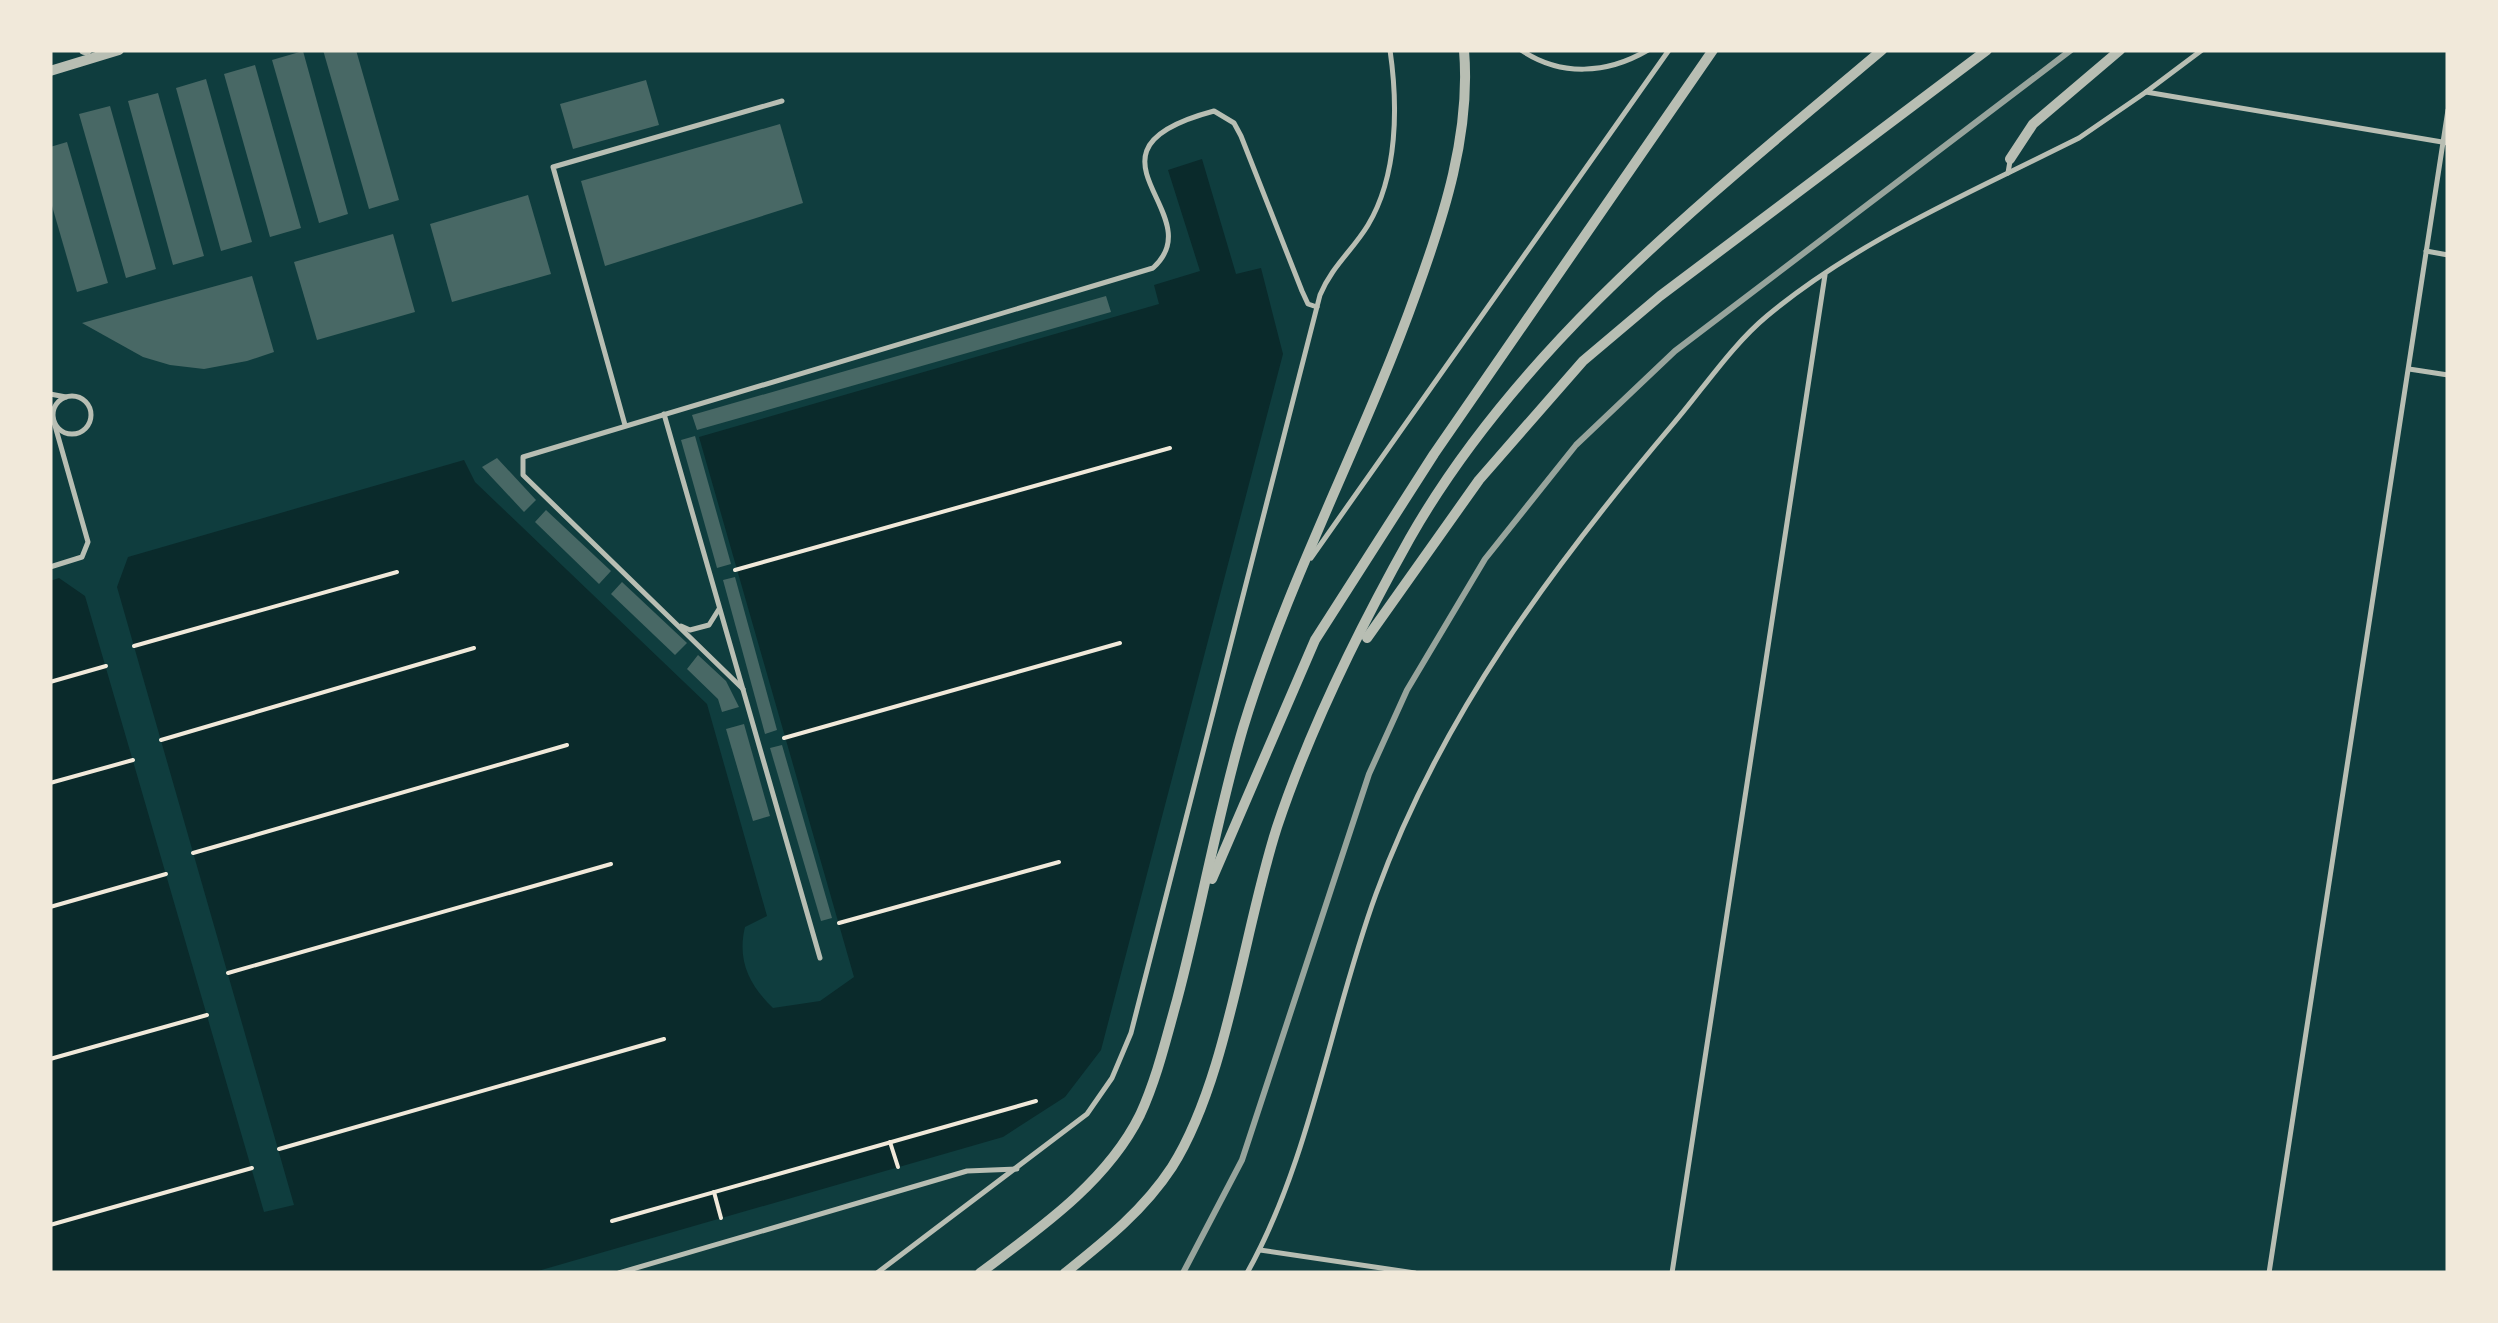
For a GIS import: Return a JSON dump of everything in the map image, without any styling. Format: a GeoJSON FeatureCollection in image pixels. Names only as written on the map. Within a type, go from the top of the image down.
{"type":"FeatureCollection","features":[{"type":"Feature","properties":{"kind":"street"},"geometry":{"type":"LineString","coordinates":[[50,71],[118,50]]}},
{"type":"Feature","properties":{"kind":"street"},"geometry":{"type":"LineString","coordinates":[[980,1273],[1080,1192],[1125,1140],[1153,1084],[1204,898],[1244,728],[1432,248],[1463,120],[1464,50]]}},
{"type":"Feature","properties":{"kind":"street"},"geometry":{"type":"LineString","coordinates":[[1204,898],[1315,640],[1434,454],[1712,50]]}},
{"type":"Feature","properties":{"kind":"street"},"geometry":{"type":"LineString","coordinates":[[1065,1273],[1146,1202],[1173,1165],[1194,1123],[1279,822],[1307,745],[1411,536],[1517,390],[1636,265],[1882,50]]}},
{"type":"Feature","properties":{"kind":"street"},"geometry":{"type":"LineString","coordinates":[[1346,667],[1479,480],[1584,361],[1660,296],[1987,50]]}},
{"type":"Feature","properties":{"kind":"street"},"geometry":{"type":"LineString","coordinates":[[2010,159],[2040,117],[2120,50]]}},
{"type":"Feature","properties":{"kind":"lane"},"geometry":{"type":"LineString","coordinates":[[878,1273],[1020,1169],[1087,1114],[1112,1078],[1131,1032],[1317,307],[1336,263],[1368,227],[1386,177],[1394,118],[1390,50]]}},
{"type":"Feature","properties":{"kind":"lane"},"geometry":{"type":"LineString","coordinates":[[1521,50],[1571,70],[1605,68],[1648,50]]}},
{"type":"Feature","properties":{"kind":"lane"},"geometry":{"type":"LineString","coordinates":[[1304,567],[1669,50]]}},
{"type":"Feature","properties":{"kind":"lane"},"geometry":{"type":"LineString","coordinates":[[1248,1273],[1298,1152],[1337,1006],[1381,879],[1445,740],[1491,661],[1584,529],[1763,319],[1826,272],[1900,228],[2079,138],[2202,50]]}},
{"type":"Feature","properties":{"kind":"lane"},"geometry":{"type":"LineString","coordinates":[[2146,92],[2446,143]]}},
{"type":"Feature","properties":{"kind":"lane"},"geometry":{"type":"LineString","coordinates":[[625,426],[553,168],[782,100]]}},
{"type":"Feature","properties":{"kind":"lane"},"geometry":{"type":"LineString","coordinates":[[2269,1273],[2426,251],[2446,143],[2448,110]]}},
{"type":"Feature","properties":{"kind":"lane"},"geometry":{"type":"LineString","coordinates":[[743,689],[523,475],[520,465],[532,452],[1154,268],[1169,247],[1169,230],[1145,167],[1146,151],[1161,130],[1214,111],[1234,123],[1242,136],[1302,291],[1308,304],[1317,307]]}},
{"type":"Feature","properties":{"kind":"lane"},"geometry":{"type":"LineString","coordinates":[[2008,173],[2010,159]]}},
{"type":"Feature","properties":{"kind":"lane"},"geometry":{"type":"LineString","coordinates":[[2426,251],[2448,255]]}},
{"type":"Feature","properties":{"kind":"lane"},"geometry":{"type":"LineString","coordinates":[[1672,1273],[1826,272]]}},
{"type":"Feature","properties":{"kind":"lane"},"geometry":{"type":"LineString","coordinates":[[2409,369],[2448,375]]}},
{"type":"Feature","properties":{"kind":"lane"},"geometry":{"type":"LineString","coordinates":[[50,394],[86,402],[91,414],[89,425],[70,434],[54,421]]}},
{"type":"Feature","properties":{"kind":"lane"},"geometry":{"type":"LineString","coordinates":[[54,421],[54,408],[69,396]]}},
{"type":"Feature","properties":{"kind":"lane"},"geometry":{"type":"LineString","coordinates":[[50,408],[88,542],[82,558],[50,568]]}},
{"type":"Feature","properties":{"kind":"lane"},"geometry":{"type":"LineString","coordinates":[[664,414],[820,958]]}},
{"type":"Feature","properties":{"kind":"lane"},"geometry":{"type":"LineString","coordinates":[[678,625],[690,630],[708,625],[720,606]]}},
{"type":"Feature","properties":{"kind":"lane"},"geometry":{"type":"LineString","coordinates":[[618,1273],[967,1172],[1020,1169]]}},
{"type":"Feature","properties":{"kind":"lane"},"geometry":{"type":"LineString","coordinates":[[1260,1250],[1415,1273]]}},
{"type":"Feature","properties":{"kind":"path"},"geometry":{"type":"LineString","coordinates":[[735,570],[1170,448]]}},
{"type":"Feature","properties":{"kind":"path"},"geometry":{"type":"LineString","coordinates":[[134,646],[397,572]]}},
{"type":"Feature","properties":{"kind":"path"},"geometry":{"type":"LineString","coordinates":[[784,738],[1120,642]]}},
{"type":"Feature","properties":{"kind":"path"},"geometry":{"type":"LineString","coordinates":[[161,740],[474,648]]}},
{"type":"Feature","properties":{"kind":"path"},"geometry":{"type":"LineString","coordinates":[[50,682],[106,666]]}},
{"type":"Feature","properties":{"kind":"path"},"geometry":{"type":"LineString","coordinates":[[194,853],[568,745]]}},
{"type":"Feature","properties":{"kind":"path"},"geometry":{"type":"LineString","coordinates":[[50,784],[133,760]]}},
{"type":"Feature","properties":{"kind":"path"},"geometry":{"type":"LineString","coordinates":[[839,923],[1059,862]]}},
{"type":"Feature","properties":{"kind":"path"},"geometry":{"type":"LineString","coordinates":[[228,973],[611,864]]}},
{"type":"Feature","properties":{"kind":"path"},"geometry":{"type":"LineString","coordinates":[[50,907],[166,874]]}},
{"type":"Feature","properties":{"kind":"path"},"geometry":{"type":"LineString","coordinates":[[50,1059],[207,1015]]}},
{"type":"Feature","properties":{"kind":"path"},"geometry":{"type":"LineString","coordinates":[[279,1149],[664,1039]]}},
{"type":"Feature","properties":{"kind":"path"},"geometry":{"type":"LineString","coordinates":[[612,1221],[1036,1100]]}},
{"type":"Feature","properties":{"kind":"path"},"geometry":{"type":"LineString","coordinates":[[890,1142],[898,1167]]}},
{"type":"Feature","properties":{"kind":"path"},"geometry":{"type":"LineString","coordinates":[[50,1224],[252,1168]]}},
{"type":"Feature","properties":{"kind":"path"},"geometry":{"type":"LineString","coordinates":[[714,1192],[721,1218]]}},
{"type":"Feature","properties":{"kind":"water"},"geometry":{"type":"Polygon","coordinates":[[[1202,159],[1236,274],[1261,268],[1283,354],[1101,1050],[1065,1097],[1003,1137],[531,1273],[50,1273],[50,581],[59,578],[85,596],[264,1212],[294,1205],[117,587],[128,557],[464,460],[475,482],[707,704],[767,916],[745,927],[743,950],[747,971],[773,1008],[820,1001],[854,977],[699,437],[1159,304],[1154,285],[1200,271],[1168,170],[1202,159]]]}},
{"type":"Feature","properties":{"kind":"building"},"geometry":{"type":"Polygon","coordinates":[[[323,50],[356,50],[399,200],[369,209],[323,50]]]}},
{"type":"Feature","properties":{"kind":"building"},"geometry":{"type":"Polygon","coordinates":[[[303,51],[348,214],[319,223],[272,60],[303,51]]]}},
{"type":"Feature","properties":{"kind":"building"},"geometry":{"type":"Polygon","coordinates":[[[255,65],[301,228],[270,237],[224,74],[255,65]]]}},
{"type":"Feature","properties":{"kind":"building"},"geometry":{"type":"Polygon","coordinates":[[[206,79],[252,242],[221,251],[176,88],[206,79]]]}},
{"type":"Feature","properties":{"kind":"building"},"geometry":{"type":"Polygon","coordinates":[[[646,80],[659,125],[573,149],[560,104],[646,80]]]}},
{"type":"Feature","properties":{"kind":"building"},"geometry":{"type":"Polygon","coordinates":[[[158,93],[204,256],[173,265],[128,101],[158,93]]]}},
{"type":"Feature","properties":{"kind":"building"},"geometry":{"type":"Polygon","coordinates":[[[110,106],[156,269],[126,278],[79,114],[110,106]]]}},
{"type":"Feature","properties":{"kind":"building"},"geometry":{"type":"Polygon","coordinates":[[[780,124],[803,203],[605,266],[581,181],[780,124]]]}},
{"type":"Feature","properties":{"kind":"building"},"geometry":{"type":"Polygon","coordinates":[[[67,142],[108,283],[77,292],[50,199],[50,147],[67,142]]]}},
{"type":"Feature","properties":{"kind":"building"},"geometry":{"type":"Polygon","coordinates":[[[528,195],[551,274],[452,302],[430,224],[528,195]]]}},
{"type":"Feature","properties":{"kind":"building"},"geometry":{"type":"Polygon","coordinates":[[[393,234],[415,312],[317,340],[294,262],[393,234]]]}},
{"type":"Feature","properties":{"kind":"building"},"geometry":{"type":"Polygon","coordinates":[[[252,276],[274,352],[247,361],[204,369],[170,365],[143,357],[82,323],[252,276]]]}},
{"type":"Feature","properties":{"kind":"building"},"geometry":{"type":"Polygon","coordinates":[[[1106,296],[1111,312],[697,430],[692,415],[1106,296]]]}},
{"type":"Feature","properties":{"kind":"building"},"geometry":{"type":"Polygon","coordinates":[[[695,436],[731,564],[717,568],[681,440],[695,436]]]}},
{"type":"Feature","properties":{"kind":"building"},"geometry":{"type":"Polygon","coordinates":[[[497,458],[536,500],[524,512],[482,467],[497,458]]]}},
{"type":"Feature","properties":{"kind":"building"},"geometry":{"type":"Polygon","coordinates":[[[546,510],[611,571],[599,584],[535,522],[546,510]]]}},
{"type":"Feature","properties":{"kind":"building"},"geometry":{"type":"Polygon","coordinates":[[[735,577],[777,730],[765,734],[723,580],[735,577]]]}},
{"type":"Feature","properties":{"kind":"building"},"geometry":{"type":"Polygon","coordinates":[[[622,582],[687,643],[675,655],[611,594],[622,582]]]}},
{"type":"Feature","properties":{"kind":"building"},"geometry":{"type":"Polygon","coordinates":[[[698,655],[726,681],[739,707],[722,712],[718,699],[687,669],[698,655]]]}},
{"type":"Feature","properties":{"kind":"building"},"geometry":{"type":"Polygon","coordinates":[[[744,724],[770,816],[753,821],[726,729],[744,724]]]}},
{"type":"Feature","properties":{"kind":"building"},"geometry":{"type":"Polygon","coordinates":[[[782,745],[832,918],[821,921],[770,748],[782,745]]]}},
{"type":"Feature","properties":{"kind":"railway"},"geometry":{"type":"LineString","coordinates":[[1183,1273],[1242,1160],[1369,774],[1407,690],[1485,559],[1576,445],[1675,351],[2071,50]]}}]}
